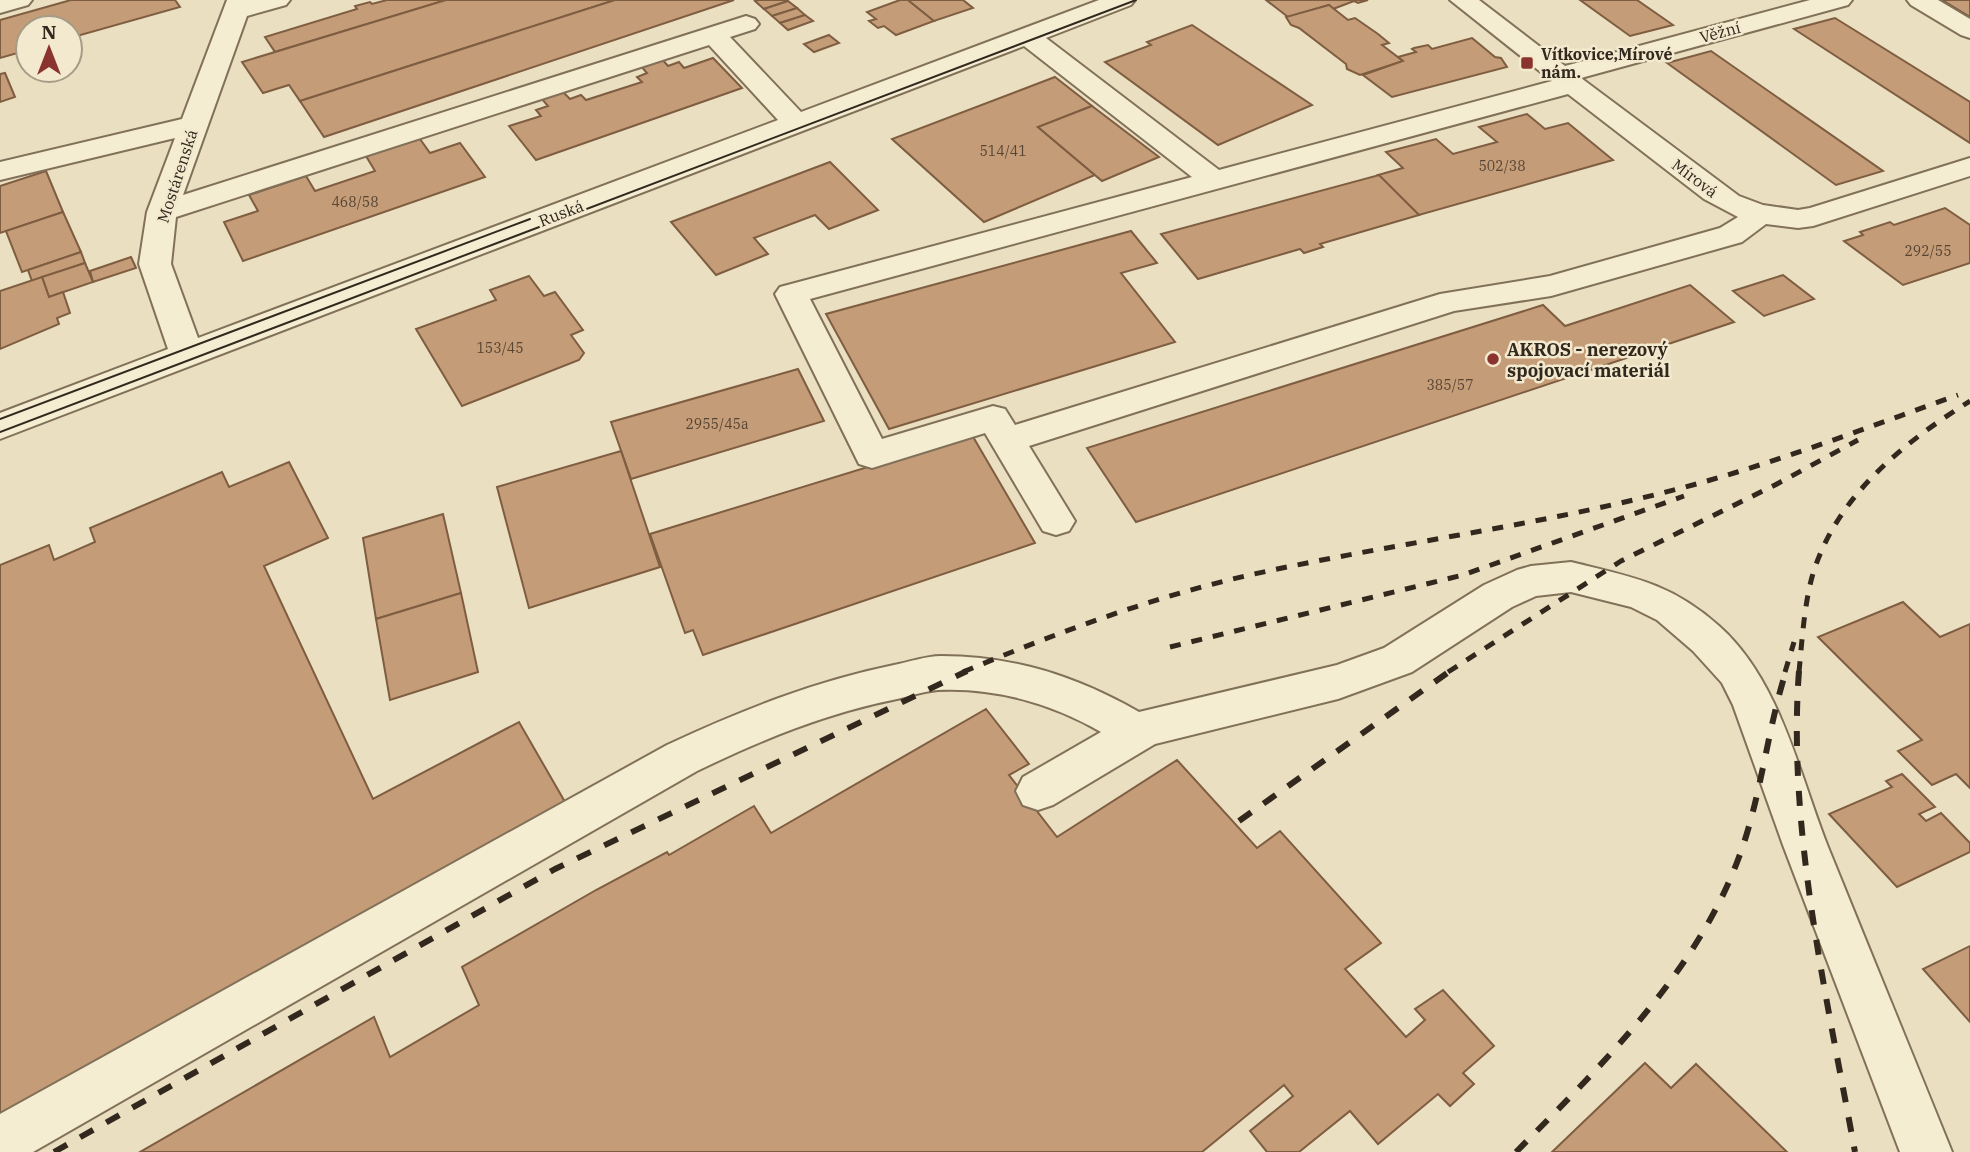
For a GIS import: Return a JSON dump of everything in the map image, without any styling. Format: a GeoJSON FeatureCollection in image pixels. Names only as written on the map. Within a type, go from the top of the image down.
{"type":"FeatureCollection","features":[{"type":"Feature","properties":{"kind":"street"},"geometry":{"type":"LineString","coordinates":[[0,5],[19,0]]}},
{"type":"Feature","properties":{"kind":"street"},"geometry":{"type":"LineString","coordinates":[[238,5],[277,0]]}},
{"type":"Feature","properties":{"kind":"street","name":"Ruská"},"geometry":{"type":"LineString","coordinates":[[0,426],[1122,0]]}},
{"type":"Feature","properties":{"kind":"street","name":"Mírová"},"geometry":{"type":"LineString","coordinates":[[1463,0],[1714,193],[1757,214],[1782,218],[1813,216],[1970,167]]}},
{"type":"Feature","properties":{"kind":"street","name":"Věžní"},"geometry":{"type":"LineString","coordinates":[[1007,440],[993,418],[872,455],[791,294],[1214,180],[1839,0]]}},
{"type":"Feature","properties":{"kind":"street"},"geometry":{"type":"LineString","coordinates":[[1920,0],[1970,30]]}},
{"type":"Feature","properties":{"kind":"street","name":"Mostárenská"},"geometry":{"type":"LineString","coordinates":[[187,355],[155,264],[162,212],[238,5]]}},
{"type":"Feature","properties":{"kind":"street"},"geometry":{"type":"LineString","coordinates":[[162,212],[746,24]]}},
{"type":"Feature","properties":{"kind":"street"},"geometry":{"type":"LineString","coordinates":[[713,34],[796,123]]}},
{"type":"Feature","properties":{"kind":"street"},"geometry":{"type":"LineString","coordinates":[[1027,36],[1214,180]]}},
{"type":"Feature","properties":{"kind":"street"},"geometry":{"type":"LineString","coordinates":[[0,171],[194,125]]}},
{"type":"Feature","properties":{"kind":"street"},"geometry":{"type":"LineString","coordinates":[[1056,521],[1007,440],[1451,301],[1551,286],[1731,234],[1752,222],[1757,214]]}},
{"type":"Feature","properties":{"kind":"street"},"geometry":{"type":"LineString","coordinates":[[1038,791],[1145,728],[1338,682],[1398,660],[1497,596],[1531,581],[1571,578],[1590,580],[1640,594],[1671,609],[1707,639],[1736,671],[1753,702],[1805,845],[1926,1152]]}},
{"type":"Feature","properties":{"kind":"street"},"geometry":{"type":"LineString","coordinates":[[0,1142],[682,758],[751,725],[860,689],[911,677],[961,673],[999,677],[1061,693],[1084,701],[1137,732]]}},
{"type":"Feature","properties":{"kind":"building"},"geometry":{"type":"Polygon","coordinates":[[[71,0],[175,0],[180,7],[84,34],[84,14],[21,14],[71,0]]]}},
{"type":"Feature","properties":{"kind":"building"},"geometry":{"type":"Polygon","coordinates":[[[387,0],[446,0],[275,52],[265,37],[357,9],[355,6],[387,0]]]}},
{"type":"Feature","properties":{"kind":"building"},"geometry":{"type":"Polygon","coordinates":[[[446,0],[615,0],[300,101],[289,85],[263,93],[242,62],[446,0]]]}},
{"type":"Feature","properties":{"kind":"building"},"geometry":{"type":"Polygon","coordinates":[[[615,0],[734,0],[324,137],[300,101],[615,0]]]}},
{"type":"Feature","properties":{"kind":"building"},"geometry":{"type":"Polygon","coordinates":[[[900,0],[908,0],[934,21],[896,35],[884,26],[878,28],[869,21],[876,19],[867,12],[900,0]]]}},
{"type":"Feature","properties":{"kind":"building"},"geometry":{"type":"Polygon","coordinates":[[[908,0],[963,0],[973,8],[934,21],[908,0]]]}},
{"type":"Feature","properties":{"kind":"building"},"geometry":{"type":"Polygon","coordinates":[[[1266,0],[1368,0],[1358,3],[1354,1],[1333,9],[1329,5],[1288,17],[1266,0]]]}},
{"type":"Feature","properties":{"kind":"building"},"geometry":{"type":"Polygon","coordinates":[[[1580,0],[1637,0],[1673,25],[1630,36],[1580,0]]]}},
{"type":"Feature","properties":{"kind":"building"},"geometry":{"type":"Polygon","coordinates":[[[1942,0],[1970,0],[1970,17],[1942,0]]]}},
{"type":"Feature","properties":{"kind":"building"},"geometry":{"type":"Polygon","coordinates":[[[755,1],[788,1],[764,9],[755,1]]]}},
{"type":"Feature","properties":{"kind":"building"},"geometry":{"type":"Polygon","coordinates":[[[788,1],[797,8],[772,16],[764,9],[788,1]]]}},
{"type":"Feature","properties":{"kind":"building"},"geometry":{"type":"Polygon","coordinates":[[[1329,5],[1348,20],[1355,18],[1378,34],[1389,43],[1382,45],[1403,61],[1360,75],[1347,69],[1346,64],[1299,28],[1291,25],[1286,17],[1329,5]]]}},
{"type":"Feature","properties":{"kind":"building"},"geometry":{"type":"Polygon","coordinates":[[[797,8],[805,15],[780,23],[772,16],[797,8]]]}},
{"type":"Feature","properties":{"kind":"building"},"geometry":{"type":"Polygon","coordinates":[[[805,15],[813,21],[788,30],[780,23],[805,15]]]}},
{"type":"Feature","properties":{"kind":"building"},"geometry":{"type":"Polygon","coordinates":[[[14,16],[14,54],[0,58],[0,20],[14,16]]]}},
{"type":"Feature","properties":{"kind":"building"},"geometry":{"type":"Polygon","coordinates":[[[1835,18],[1970,102],[1970,143],[1794,29],[1835,18]]]}},
{"type":"Feature","properties":{"kind":"building"},"geometry":{"type":"Polygon","coordinates":[[[1192,25],[1312,105],[1218,145],[1105,62],[1151,45],[1147,42],[1192,25]]]}},
{"type":"Feature","properties":{"kind":"building"},"geometry":{"type":"Polygon","coordinates":[[[829,35],[839,43],[814,52],[804,44],[829,35]]]}},
{"type":"Feature","properties":{"kind":"building"},"geometry":{"type":"Polygon","coordinates":[[[1472,38],[1495,57],[1501,58],[1507,67],[1392,97],[1363,75],[1403,61],[1398,57],[1416,52],[1412,49],[1414,48],[1428,45],[1432,49],[1472,38]]]}},
{"type":"Feature","properties":{"kind":"building"},"geometry":{"type":"Polygon","coordinates":[[[1711,51],[1883,171],[1836,185],[1667,63],[1711,51]]]}},
{"type":"Feature","properties":{"kind":"building"},"geometry":{"type":"Polygon","coordinates":[[[661,58],[668,66],[679,62],[684,68],[713,58],[742,88],[536,160],[509,126],[541,116],[536,110],[548,106],[541,98],[562,91],[570,99],[581,95],[586,100],[642,82],[637,77],[647,73],[640,65],[661,58]]]}},
{"type":"Feature","properties":{"kind":"building"},"geometry":{"type":"Polygon","coordinates":[[[5,73],[15,97],[0,102],[0,74],[5,73]]]}},
{"type":"Feature","properties":{"kind":"building"},"geometry":{"type":"Polygon","coordinates":[[[1055,77],[1092,106],[1038,127],[1095,175],[984,222],[892,139],[1055,77]]]}},
{"type":"Feature","properties":{"kind":"building"},"geometry":{"type":"Polygon","coordinates":[[[1092,106],[1159,157],[1102,181],[1038,127],[1092,106]]]}},
{"type":"Feature","properties":{"kind":"building"},"geometry":{"type":"Polygon","coordinates":[[[1527,114],[1545,129],[1568,123],[1613,160],[1419,215],[1378,175],[1403,168],[1386,152],[1436,139],[1453,154],[1497,142],[1479,127],[1527,114]]]}},
{"type":"Feature","properties":{"kind":"building"},"geometry":{"type":"Polygon","coordinates":[[[420,139],[430,153],[460,143],[485,177],[243,261],[224,222],[258,211],[249,195],[306,176],[315,191],[375,171],[366,156],[420,139]]]}},
{"type":"Feature","properties":{"kind":"building"},"geometry":{"type":"Polygon","coordinates":[[[830,162],[878,210],[829,229],[815,215],[754,238],[768,254],[716,275],[671,222],[830,162]]]}},
{"type":"Feature","properties":{"kind":"building"},"geometry":{"type":"Polygon","coordinates":[[[46,171],[63,212],[0,233],[0,186],[46,171]]]}},
{"type":"Feature","properties":{"kind":"building"},"geometry":{"type":"Polygon","coordinates":[[[1379,175],[1419,215],[1320,244],[1323,247],[1304,253],[1300,249],[1198,279],[1161,234],[1379,175]]]}},
{"type":"Feature","properties":{"kind":"building"},"geometry":{"type":"Polygon","coordinates":[[[1945,208],[1970,225],[1970,263],[1903,285],[1844,241],[1863,235],[1860,232],[1890,222],[1894,225],[1945,208]]]}},
{"type":"Feature","properties":{"kind":"building"},"geometry":{"type":"Polygon","coordinates":[[[63,212],[81,252],[22,272],[6,231],[63,212]]]}},
{"type":"Feature","properties":{"kind":"building"},"geometry":{"type":"Polygon","coordinates":[[[1131,231],[1157,263],[1121,273],[1175,342],[889,429],[826,314],[1131,231]]]}},
{"type":"Feature","properties":{"kind":"building"},"geometry":{"type":"Polygon","coordinates":[[[81,252],[85,263],[32,281],[28,270],[81,252]]]}},
{"type":"Feature","properties":{"kind":"building"},"geometry":{"type":"Polygon","coordinates":[[[131,257],[136,268],[93,282],[90,271],[131,257]]]}},
{"type":"Feature","properties":{"kind":"building"},"geometry":{"type":"Polygon","coordinates":[[[85,263],[93,282],[49,297],[42,277],[85,263]]]}},
{"type":"Feature","properties":{"kind":"building"},"geometry":{"type":"Polygon","coordinates":[[[1783,275],[1814,299],[1764,316],[1733,291],[1783,275]]]}},
{"type":"Feature","properties":{"kind":"building"},"geometry":{"type":"Polygon","coordinates":[[[529,276],[544,296],[555,292],[583,330],[571,335],[584,353],[579,360],[462,406],[416,329],[496,300],[490,290],[529,276]]]}},
{"type":"Feature","properties":{"kind":"building"},"geometry":{"type":"Polygon","coordinates":[[[42,277],[49,297],[63,292],[70,313],[57,318],[59,324],[0,349],[0,291],[42,277]]]}},
{"type":"Feature","properties":{"kind":"building"},"geometry":{"type":"Polygon","coordinates":[[[1690,285],[1734,322],[1136,522],[1087,448],[1543,305],[1565,326],[1690,285]]]}},
{"type":"Feature","properties":{"kind":"building"},"geometry":{"type":"Polygon","coordinates":[[[798,369],[824,421],[631,479],[611,422],[798,369]]]}},
{"type":"Feature","properties":{"kind":"building"},"geometry":{"type":"Polygon","coordinates":[[[972,435],[1035,543],[703,655],[693,630],[685,633],[650,534],[972,435]]]}},
{"type":"Feature","properties":{"kind":"building"},"geometry":{"type":"Polygon","coordinates":[[[621,451],[660,567],[529,608],[497,487],[621,451]]]}},
{"type":"Feature","properties":{"kind":"building"},"geometry":{"type":"Polygon","coordinates":[[[289,462],[328,538],[264,566],[373,799],[519,722],[565,802],[0,1133],[0,565],[49,545],[54,560],[95,542],[90,528],[222,472],[229,487],[289,462]]]}},
{"type":"Feature","properties":{"kind":"building"},"geometry":{"type":"Polygon","coordinates":[[[443,514],[461,593],[376,619],[363,538],[443,514]]]}},
{"type":"Feature","properties":{"kind":"building"},"geometry":{"type":"Polygon","coordinates":[[[461,593],[478,672],[390,700],[376,619],[461,593]]]}},
{"type":"Feature","properties":{"kind":"building"},"geometry":{"type":"Polygon","coordinates":[[[1903,602],[1940,637],[1970,624],[1970,788],[1956,774],[1932,785],[1898,751],[1922,740],[1818,637],[1903,602]]]}},
{"type":"Feature","properties":{"kind":"building"},"geometry":{"type":"Polygon","coordinates":[[[986,709],[1029,764],[1009,775],[1057,837],[1177,760],[1257,848],[1280,831],[1381,943],[1345,969],[1406,1037],[1425,1020],[1415,1009],[1443,990],[1494,1046],[1463,1073],[1474,1084],[1450,1106],[1438,1094],[1378,1144],[1350,1111],[1299,1152],[1267,1152],[1250,1131],[1293,1096],[1284,1085],[1202,1152],[140,1152],[374,1017],[390,1057],[479,1005],[462,967],[596,890],[667,852],[669,855],[754,806],[771,833],[986,709]]]}},
{"type":"Feature","properties":{"kind":"building"},"geometry":{"type":"Polygon","coordinates":[[[1902,774],[1935,807],[1919,814],[1926,821],[1941,813],[1970,843],[1970,852],[1897,887],[1829,814],[1892,787],[1886,781],[1902,774]]]}},
{"type":"Feature","properties":{"kind":"building"},"geometry":{"type":"Polygon","coordinates":[[[1970,946],[1970,1022],[1923,969],[1970,946]]]}},
{"type":"Feature","properties":{"kind":"building"},"geometry":{"type":"Polygon","coordinates":[[[1645,1063],[1671,1088],[1696,1064],[1787,1152],[1552,1152],[1645,1063]]]}},
{"type":"Feature","properties":{"kind":"tram line"},"geometry":{"type":"LineString","coordinates":[[0,432],[1136,0]]}},
{"type":"Feature","properties":{"kind":"tram line"},"geometry":{"type":"LineString","coordinates":[[0,419],[530,219]]}},
{"type":"Feature","properties":{"kind":"railway"},"geometry":{"type":"LineString","coordinates":[[963,672],[1075,628],[1190,590],[1268,571],[1564,515],[1662,493],[1774,460],[1958,395]]}},
{"type":"Feature","properties":{"kind":"railway"},"geometry":{"type":"LineString","coordinates":[[1799,672],[1805,612],[1812,577],[1837,522],[1854,497],[1897,454],[1970,401]]}},
{"type":"Feature","properties":{"kind":"railway"},"geometry":{"type":"LineString","coordinates":[[1448,672],[1621,561],[1775,485],[1858,440]]}},
{"type":"Feature","properties":{"kind":"railway"},"geometry":{"type":"LineString","coordinates":[[1170,647],[1463,575],[1684,496]]}},
{"type":"Feature","properties":{"kind":"railway"},"geometry":{"type":"LineString","coordinates":[[1785,672],[1794,642]]}},
{"type":"Feature","properties":{"kind":"railway"},"geometry":{"type":"LineString","coordinates":[[54,1152],[555,869],[967,671]]}},
{"type":"Feature","properties":{"kind":"railway"},"geometry":{"type":"LineString","coordinates":[[1239,821],[1450,671]]}},
{"type":"Feature","properties":{"kind":"railway"},"geometry":{"type":"LineString","coordinates":[[1516,1152],[1581,1086],[1644,1015],[1698,940],[1721,899],[1747,835],[1786,671]]}},
{"type":"Feature","properties":{"kind":"railway"},"geometry":{"type":"LineString","coordinates":[[1799,671],[1797,730],[1804,851],[1822,973],[1855,1152]]}},
{"type":"Feature","properties":{"kind":"place","name":"Vítkovice,Mírové nám."},"geometry":{"type":"Point","coordinates":[1527,63]}},
{"type":"Feature","properties":{"kind":"place","name":"AKROS - nerezový spojovací materiál"},"geometry":{"type":"Point","coordinates":[1493,359]}}]}
